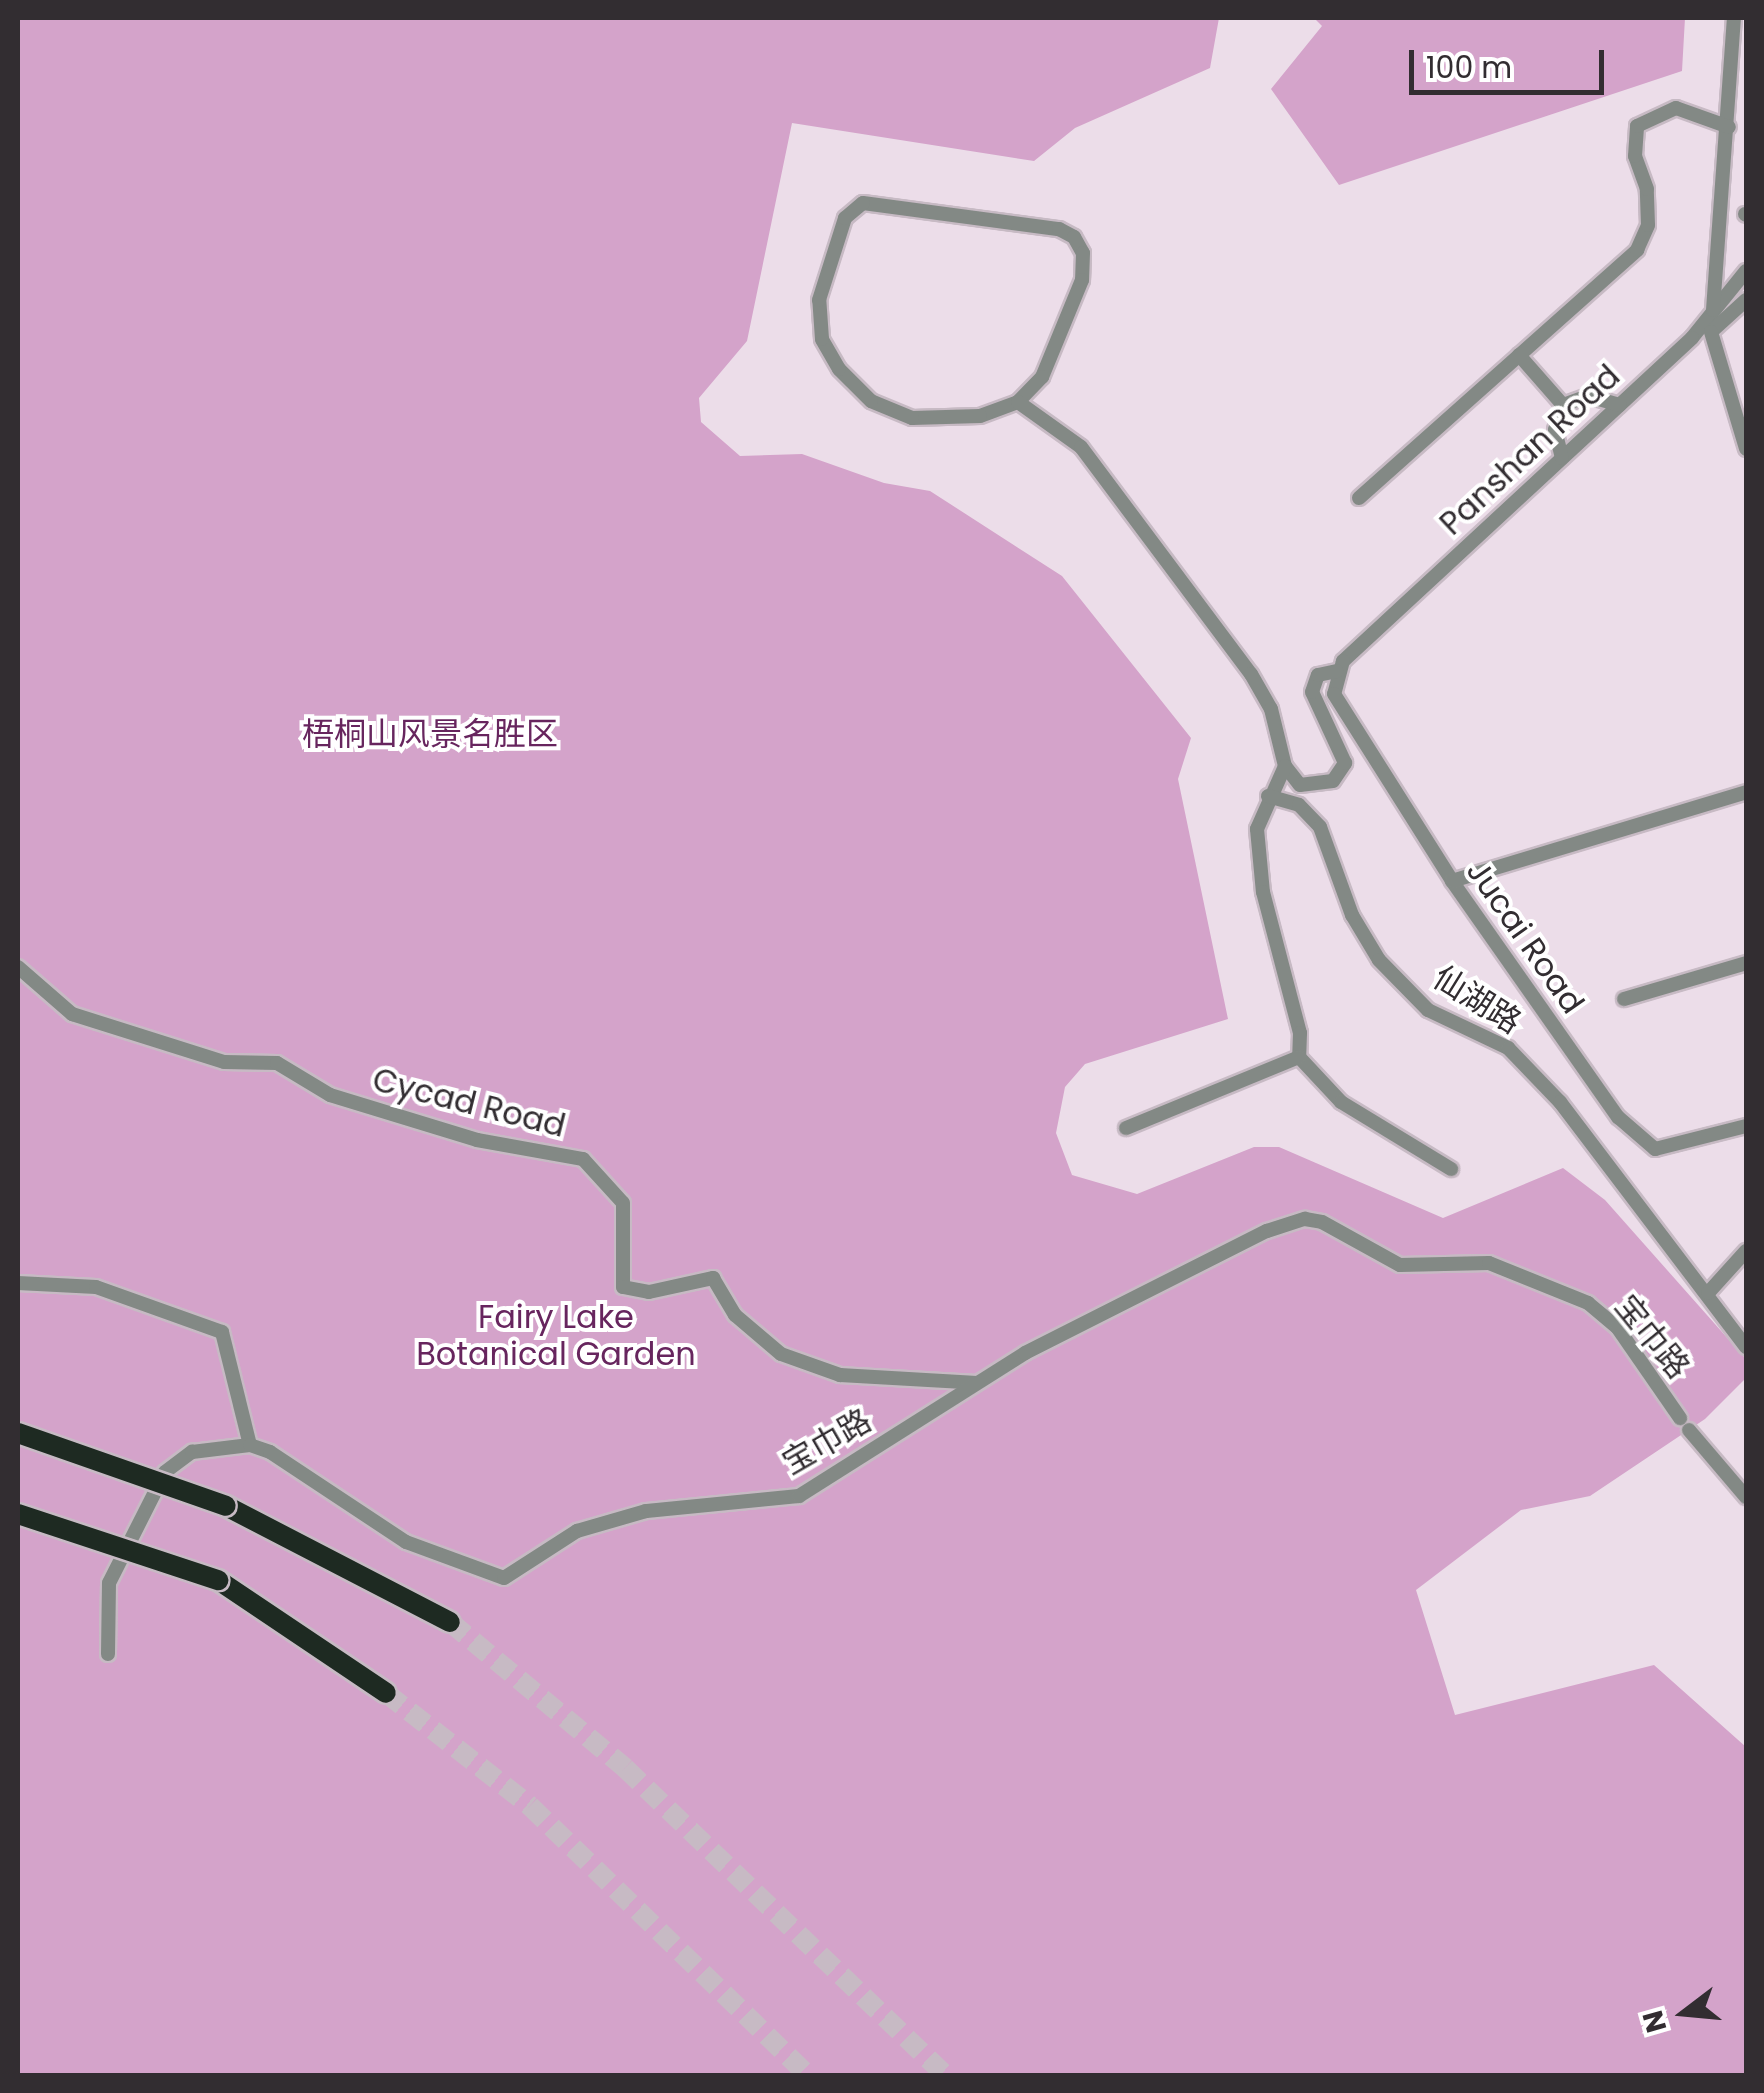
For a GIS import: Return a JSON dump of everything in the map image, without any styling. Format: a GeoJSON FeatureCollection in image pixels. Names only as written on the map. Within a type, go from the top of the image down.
{"type":"FeatureCollection","features":[{"type":"Feature","properties":{"kind":"highway"},"geometry":{"type":"LineString","coordinates":[[18,1433],[226,1506],[450,1622]]}},
{"type":"Feature","properties":{"kind":"highway"},"geometry":{"type":"LineString","coordinates":[[18,1514],[218,1580],[386,1693]]}},
{"type":"Feature","properties":{"kind":"street"},"geometry":{"type":"LineString","coordinates":[[1713,310],[1734,18]]}},
{"type":"Feature","properties":{"kind":"street"},"geometry":{"type":"LineString","coordinates":[[1359,498],[1637,250],[1648,225],[1646,189],[1635,156],[1636,126],[1676,108],[1729,127]]}},
{"type":"Feature","properties":{"kind":"street"},"geometry":{"type":"LineString","coordinates":[[878,204],[1059,229],[1074,237],[1083,253],[1082,280],[1042,376],[1018,402],[980,416],[934,420],[892,411],[854,387],[828,351],[818,315],[849,212],[878,204]]}},
{"type":"Feature","properties":{"kind":"street","name":"Panshan Road"},"geometry":{"type":"LineString","coordinates":[[1285,766],[1300,785],[1311,787],[1342,772],[1341,747],[1312,692],[1318,675],[1340,666],[1620,404],[1746,272]]}},
{"type":"Feature","properties":{"kind":"street"},"geometry":{"type":"LineString","coordinates":[[1746,300],[1711,332],[1746,449]]}},
{"type":"Feature","properties":{"kind":"street"},"geometry":{"type":"LineString","coordinates":[[1520,355],[1563,404]]}},
{"type":"Feature","properties":{"kind":"street"},"geometry":{"type":"LineString","coordinates":[[1563,404],[1588,396],[1620,404]]}},
{"type":"Feature","properties":{"kind":"street"},"geometry":{"type":"LineString","coordinates":[[1018,402],[1081,447],[1252,674],[1271,709],[1285,766],[1268,796],[1257,829],[1263,892],[1300,1033],[1299,1057],[1342,1102],[1451,1169]]}},
{"type":"Feature","properties":{"kind":"street"},"geometry":{"type":"LineString","coordinates":[[1562,458],[1555,430],[1563,404]]}},
{"type":"Feature","properties":{"kind":"street","name":"Jucai Road"},"geometry":{"type":"LineString","coordinates":[[1340,666],[1336,706],[1592,1083],[1648,1146],[1668,1150],[1746,1126]]}},
{"type":"Feature","properties":{"kind":"street"},"geometry":{"type":"LineString","coordinates":[[1452,881],[1746,792]]}},
{"type":"Feature","properties":{"kind":"street","name":"仙湖路"},"geometry":{"type":"LineString","coordinates":[[1268,796],[1298,806],[1320,827],[1352,915],[1379,960],[1428,1010],[1508,1048],[1560,1102],[1746,1347]]}},
{"type":"Feature","properties":{"kind":"street"},"geometry":{"type":"LineString","coordinates":[[1624,999],[1746,962]]}},
{"type":"Feature","properties":{"kind":"street","name":"Cycad Road"},"geometry":{"type":"LineString","coordinates":[[18,967],[72,1014],[224,1062],[277,1063],[330,1095],[478,1140],[584,1159],[623,1203],[623,1287],[649,1292],[713,1278],[735,1315],[781,1354],[840,1375],[978,1383]]}},
{"type":"Feature","properties":{"kind":"street"},"geometry":{"type":"LineString","coordinates":[[1126,1128],[1299,1057]]}},
{"type":"Feature","properties":{"kind":"street","name":"宝巾路"},"geometry":{"type":"LineString","coordinates":[[250,1445],[406,1542],[504,1578],[577,1531],[646,1511],[798,1496],[978,1383],[1209,1259],[1305,1219],[1322,1222],[1400,1265],[1489,1263],[1588,1303],[1617,1327],[1684,1424],[1746,1497]]}},
{"type":"Feature","properties":{"kind":"street"},"geometry":{"type":"LineString","coordinates":[[1708,1292],[1746,1251]]}},
{"type":"Feature","properties":{"kind":"street"},"geometry":{"type":"LineString","coordinates":[[18,1283],[96,1287],[222,1332],[250,1445],[192,1452],[165,1472],[109,1583],[108,1654]]}},
{"type":"Feature","properties":{"kind":"green space","name":"Fairy Lake Botanical Garden"},"geometry":{"type":"Polygon","coordinates":[[[18,18],[1219,18],[1210,68],[1075,128],[1034,161],[792,123],[747,341],[699,398],[701,422],[740,456],[802,454],[884,483],[930,491],[1062,576],[1191,738],[1178,779],[1228,1019],[1085,1064],[1065,1087],[1056,1133],[1072,1175],[1137,1194],[1254,1147],[1279,1147],[1443,1218],[1563,1168],[1605,1200],[1746,1359],[1746,1378],[1705,1419],[1590,1496],[1521,1510],[1416,1590],[1455,1715],[1654,1665],[1746,1747],[1746,2075],[18,2075],[18,18]]]}},
{"type":"Feature","properties":{"kind":"green space"},"geometry":{"type":"Polygon","coordinates":[[[1314,18],[1685,18],[1682,71],[1339,185],[1271,89],[1322,26],[1314,18]]]}},
{"type":"Feature","properties":{"kind":"tunnel"},"geometry":{"type":"LineString","coordinates":[[450,1622],[625,1768],[946,2076]]}},
{"type":"Feature","properties":{"kind":"tunnel"},"geometry":{"type":"LineString","coordinates":[[386,1693],[530,1806],[809,2076]]}},
{"type":"Feature","properties":{"kind":"park label","name":"梧桐山风景名胜区"},"geometry":{"type":"Point","coordinates":[430,734]}}]}
